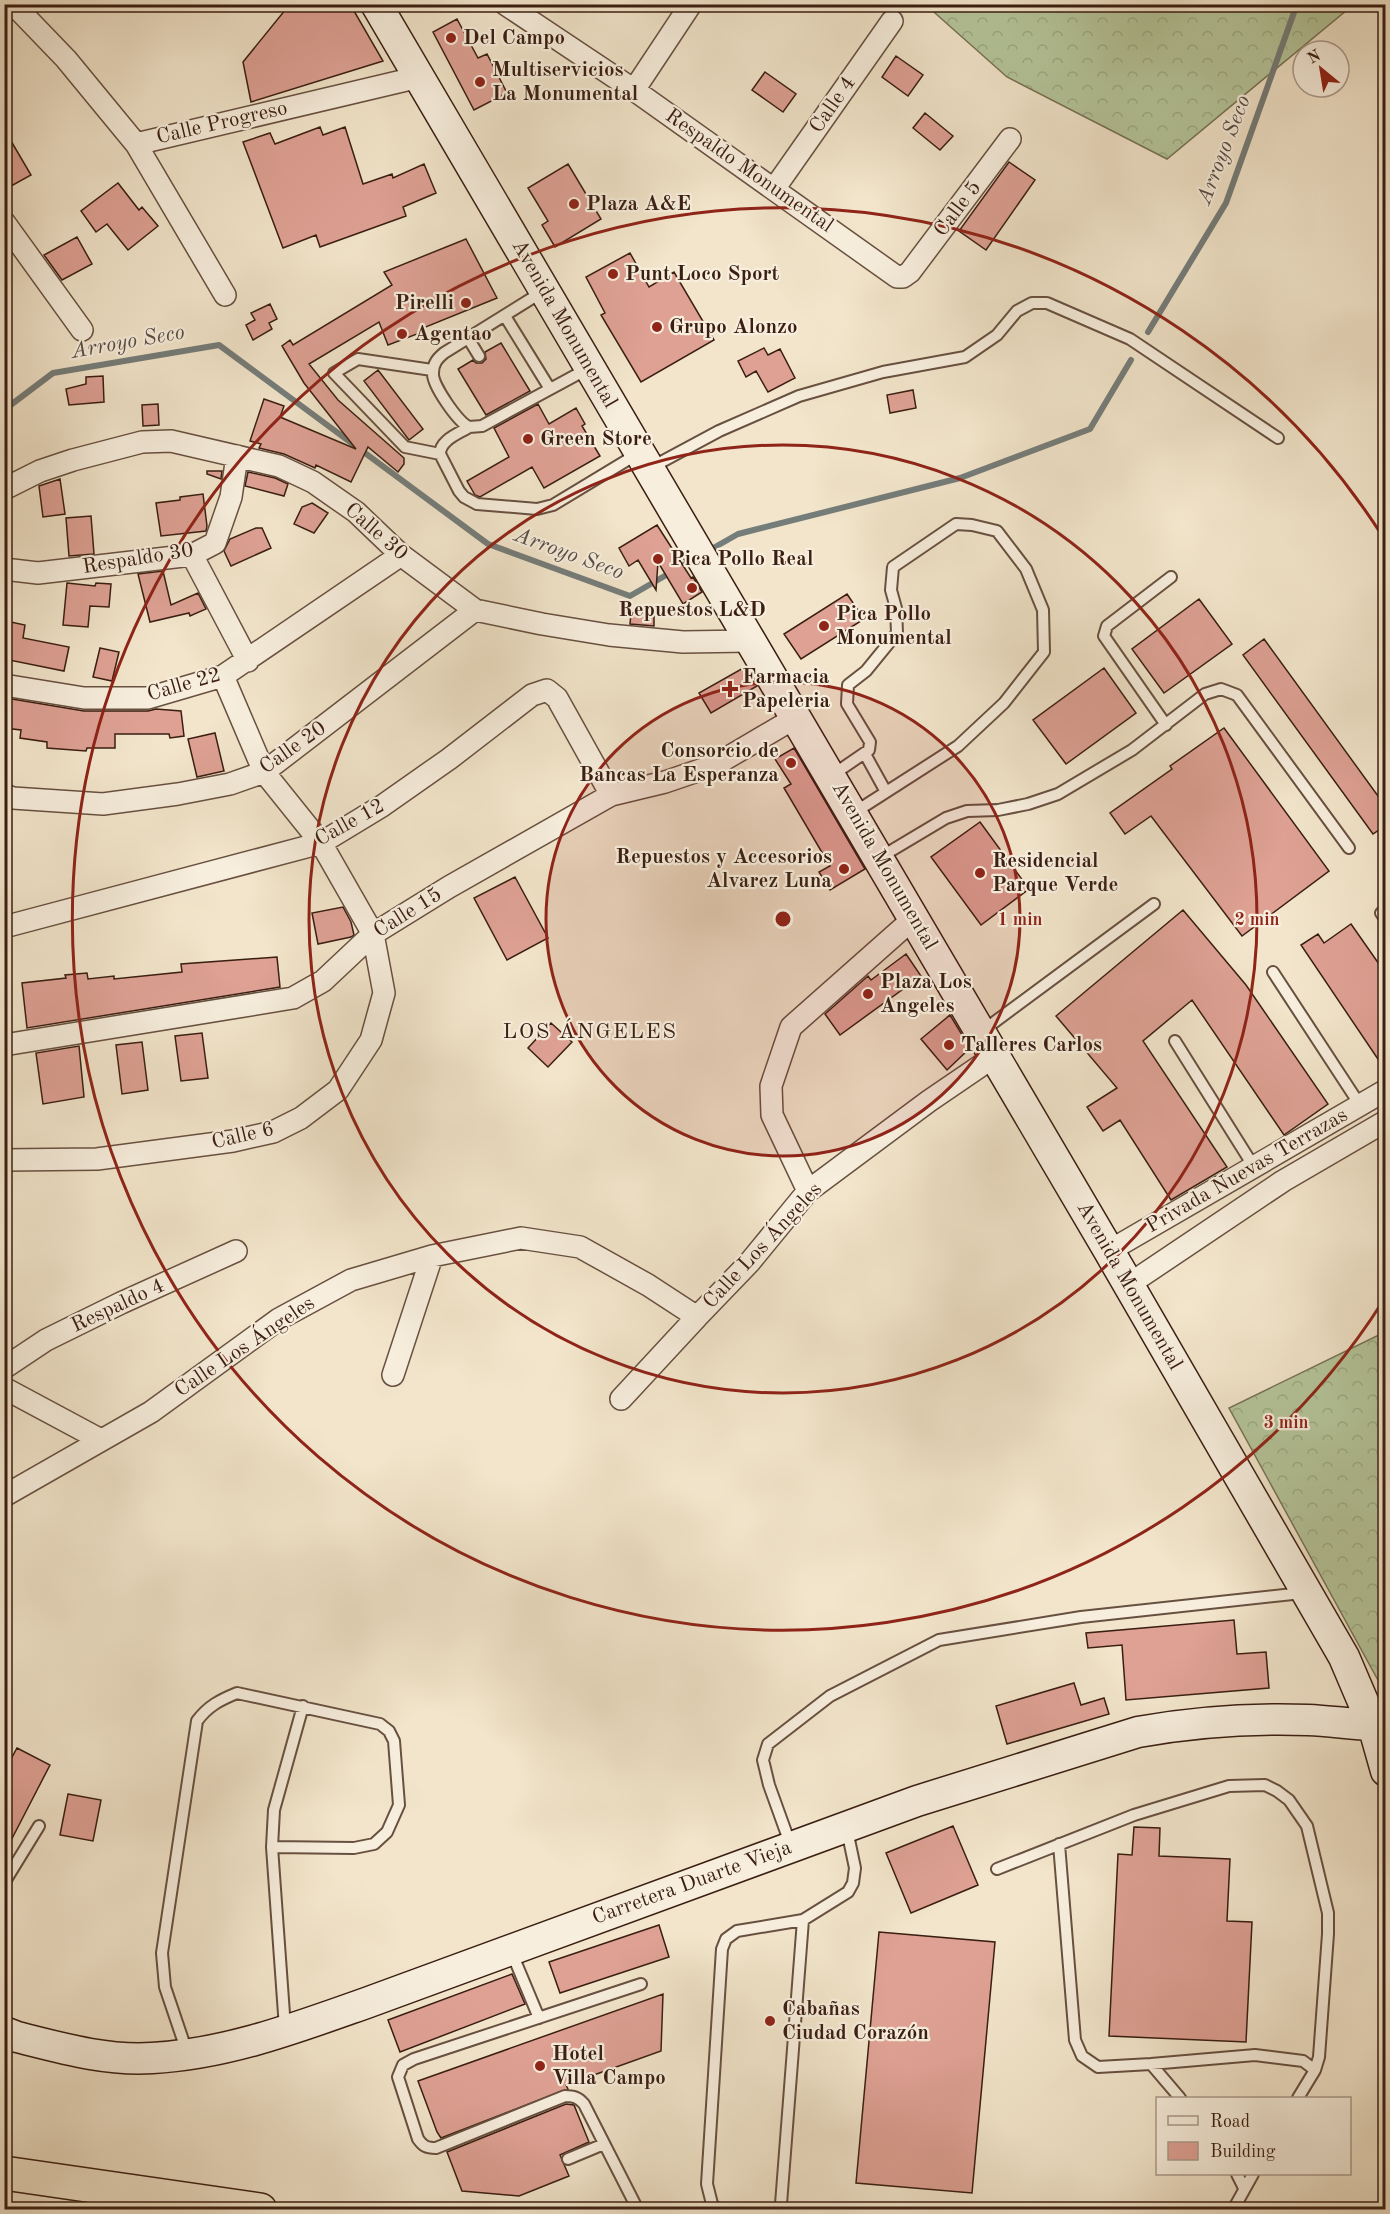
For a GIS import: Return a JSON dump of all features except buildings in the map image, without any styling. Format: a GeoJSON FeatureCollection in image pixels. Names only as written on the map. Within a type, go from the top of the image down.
{"type":"FeatureCollection","features":[{"type":"Feature","properties":{"kind":"highway"},"geometry":{"type":"LineString","coordinates":[[4,2173],[260,2210]]}},
{"type":"Feature","properties":{"kind":"main road","name":"Avenida Monumental"},"geometry":{"type":"LineString","coordinates":[[376,4],[988,1044],[1344,1657],[1379,1727],[1386,1771]]}},
{"type":"Feature","properties":{"kind":"main road","name":"Carretera Duarte Vieja"},"geometry":{"type":"LineString","coordinates":[[4,2032],[95,2055],[151,2058],[237,2045],[286,2031],[917,1801],[1138,1732],[1240,1720],[1310,1720],[1379,1727]]}},
{"type":"Feature","properties":{"kind":"street","name":"Calle Progreso"},"geometry":{"type":"LineString","coordinates":[[13,4],[66,59],[136,144],[419,77]]}},
{"type":"Feature","properties":{"kind":"street","name":"Respaldo Monumental"},"geometry":{"type":"LineString","coordinates":[[505,4],[634,90],[897,277],[903,277]]}},
{"type":"Feature","properties":{"kind":"street"},"geometry":{"type":"LineString","coordinates":[[634,90],[691,4]]}},
{"type":"Feature","properties":{"kind":"street","name":"Calle 4"},"geometry":{"type":"LineString","coordinates":[[774,189],[892,21]]}},
{"type":"Feature","properties":{"kind":"street","name":"Calle 5"},"geometry":{"type":"LineString","coordinates":[[903,277],[910,272],[1010,139]]}},
{"type":"Feature","properties":{"kind":"street"},"geometry":{"type":"LineString","coordinates":[[136,144],[225,295]]}},
{"type":"Feature","properties":{"kind":"street"},"geometry":{"type":"LineString","coordinates":[[4,222],[82,330]]}},
{"type":"Feature","properties":{"kind":"street","name":"Calle 30"},"geometry":{"type":"LineString","coordinates":[[4,489],[40,471],[142,442],[171,441],[279,466],[313,482],[356,512],[401,555],[475,610],[609,635],[683,642],[750,641]]}},
{"type":"Feature","properties":{"kind":"street","name":"Respaldo 30"},"geometry":{"type":"LineString","coordinates":[[4,569],[38,573],[192,555],[215,543],[231,497],[237,456]]}},
{"type":"Feature","properties":{"kind":"street"},"geometry":{"type":"LineString","coordinates":[[192,555],[248,661]]}},
{"type":"Feature","properties":{"kind":"street","name":"Calle 22"},"geometry":{"type":"LineString","coordinates":[[4,685],[84,698],[148,698],[224,676],[401,555]]}},
{"type":"Feature","properties":{"kind":"street","name":"Calle 20"},"geometry":{"type":"LineString","coordinates":[[4,795],[13,798],[103,804],[178,795],[230,784],[264,772],[475,610]]}},
{"type":"Feature","properties":{"kind":"street","name":"Calle 6"},"geometry":{"type":"LineString","coordinates":[[4,1160],[97,1159],[232,1141],[273,1132],[301,1118],[338,1090],[371,1041],[384,993],[373,934],[321,843],[264,772],[224,676]]}},
{"type":"Feature","properties":{"kind":"street","name":"Calle 12"},"geometry":{"type":"LineString","coordinates":[[4,927],[321,843],[382,806],[532,695],[547,690],[557,698],[611,795]]}},
{"type":"Feature","properties":{"kind":"street","name":"Calle 15"},"geometry":{"type":"LineString","coordinates":[[4,1045],[293,998],[323,981],[373,934],[449,887],[611,795],[665,782],[715,765],[795,718]]}},
{"type":"Feature","properties":{"kind":"street"},"geometry":{"type":"LineString","coordinates":[[808,1191],[772,1115],[771,1086],[791,1027],[914,918]]}},
{"type":"Feature","properties":{"kind":"street","name":"Calle Los Ángeles"},"geometry":{"type":"LineString","coordinates":[[4,1496],[151,1412],[279,1319],[351,1280],[432,1256],[521,1238],[579,1247],[648,1285],[697,1317],[748,1263],[808,1191],[929,1101],[988,1044]]}},
{"type":"Feature","properties":{"kind":"street","name":"Privada Nuevas Terrazas"},"geometry":{"type":"LineString","coordinates":[[1109,1251],[1386,1090]]}},
{"type":"Feature","properties":{"kind":"street","name":"Privada Nuevas Terrazas"},"geometry":{"type":"LineString","coordinates":[[1128,1285],[1283,1181],[1386,1121]]}},
{"type":"Feature","properties":{"kind":"street","name":"Respaldo 4"},"geometry":{"type":"LineString","coordinates":[[4,1368],[46,1340],[236,1251]]}},
{"type":"Feature","properties":{"kind":"street"},"geometry":{"type":"LineString","coordinates":[[393,1375],[432,1256]]}},
{"type":"Feature","properties":{"kind":"street"},"geometry":{"type":"LineString","coordinates":[[621,1399],[697,1317]]}},
{"type":"Feature","properties":{"kind":"street"},"geometry":{"type":"LineString","coordinates":[[4,1388],[101,1440]]}},
{"type":"Feature","properties":{"kind":"lane"},"geometry":{"type":"LineString","coordinates":[[469,427],[458,420],[433,377],[432,370],[438,358],[544,290]]}},
{"type":"Feature","properties":{"kind":"lane"},"geometry":{"type":"LineString","coordinates":[[590,367],[550,389],[509,407],[482,426],[469,427],[443,443],[440,448],[441,454],[459,491],[471,502],[482,505],[537,509],[553,505],[644,460],[719,431],[799,396],[883,372],[965,357],[997,335],[1017,312],[1032,303],[1047,303],[1130,339],[1278,438]]}},
{"type":"Feature","properties":{"kind":"lane"},"geometry":{"type":"LineString","coordinates":[[505,316],[550,389]]}},
{"type":"Feature","properties":{"kind":"lane"},"geometry":{"type":"LineString","coordinates":[[468,338],[478,356]]}},
{"type":"Feature","properties":{"kind":"lane"},"geometry":{"type":"LineString","coordinates":[[432,370],[358,359],[334,374],[405,447],[441,454]]}},
{"type":"Feature","properties":{"kind":"lane"},"geometry":{"type":"LineString","coordinates":[[831,776],[869,750],[870,742],[847,704],[848,685],[866,671],[897,633],[896,608],[891,590],[893,567],[956,524],[997,531],[1026,569],[1043,610],[1044,652],[1004,703],[958,746],[852,813]]}},
{"type":"Feature","properties":{"kind":"lane"},"geometry":{"type":"LineString","coordinates":[[1166,725],[1104,636],[1107,626],[1171,577]]}},
{"type":"Feature","properties":{"kind":"lane"},"geometry":{"type":"LineString","coordinates":[[879,858],[946,818],[967,811],[998,810],[1029,804],[1058,794],[1132,750],[1213,690],[1230,691],[1237,695],[1349,848]]}},
{"type":"Feature","properties":{"kind":"lane"},"geometry":{"type":"LineString","coordinates":[[865,754],[886,792]]}},
{"type":"Feature","properties":{"kind":"lane"},"geometry":{"type":"LineString","coordinates":[[988,1044],[1154,904]]}},
{"type":"Feature","properties":{"kind":"lane"},"geometry":{"type":"LineString","coordinates":[[1273,972],[1360,1105]]}},
{"type":"Feature","properties":{"kind":"lane"},"geometry":{"type":"LineString","coordinates":[[1175,1041],[1254,1167]]}},
{"type":"Feature","properties":{"kind":"lane"},"geometry":{"type":"LineString","coordinates":[[792,1846],[769,1785],[763,1760],[768,1744],[830,1696],[939,1640],[1081,1617],[1306,1593]]}},
{"type":"Feature","properties":{"kind":"lane"},"geometry":{"type":"LineString","coordinates":[[188,2054],[165,1987],[162,1953],[197,1721],[217,1701],[237,1694],[303,1706],[380,1724],[389,1731],[394,1741],[399,1805],[387,1832],[374,1844],[354,1848],[272,1847]]}},
{"type":"Feature","properties":{"kind":"lane"},"geometry":{"type":"LineString","coordinates":[[286,2031],[272,1847],[274,1810],[303,1706]]}},
{"type":"Feature","properties":{"kind":"lane"},"geometry":{"type":"LineString","coordinates":[[997,1869],[1134,1815],[1229,1786],[1265,1785],[1289,1800],[1307,1826],[1328,1913],[1318,2057],[1315,2070],[1299,2097]]}},
{"type":"Feature","properties":{"kind":"lane"},"geometry":{"type":"LineString","coordinates":[[4,1883],[39,1826]]}},
{"type":"Feature","properties":{"kind":"lane"},"geometry":{"type":"LineString","coordinates":[[718,2210],[712,2204],[707,2184],[722,1949],[726,1939],[737,1931],[803,1920],[839,1899],[853,1883],[855,1868],[846,1826]]}},
{"type":"Feature","properties":{"kind":"lane"},"geometry":{"type":"LineString","coordinates":[[1059,1844],[1075,2040],[1082,2056],[1098,2067],[1255,2055],[1304,2061],[1315,2070]]}},
{"type":"Feature","properties":{"kind":"lane"},"geometry":{"type":"LineString","coordinates":[[778,2210],[781,2204],[803,1920]]}},
{"type":"Feature","properties":{"kind":"lane"},"geometry":{"type":"LineString","coordinates":[[511,1950],[539,2018]]}},
{"type":"Feature","properties":{"kind":"lane"},"geometry":{"type":"LineString","coordinates":[[638,2210],[584,2104],[573,2096],[565,2096],[436,2148],[424,2146],[418,2139],[398,2077],[403,2065],[414,2059],[641,1984]]}},
{"type":"Feature","properties":{"kind":"lane"},"geometry":{"type":"LineString","coordinates":[[1151,2064],[1179,2097]]}},
{"type":"Feature","properties":{"kind":"lane"},"geometry":{"type":"LineString","coordinates":[[568,2159],[604,2144]]}},
{"type":"Feature","properties":{"kind":"lane"},"geometry":{"type":"LineString","coordinates":[[1238,2175],[1244,2188]]}},
{"type":"Feature","properties":{"kind":"lane"},"geometry":{"type":"LineString","coordinates":[[1233,2210],[1252,2175]]}},
{"type":"Feature","properties":{"kind":"green space"},"geometry":{"type":"Polygon","coordinates":[[[926,5],[1353,5],[1312,39],[1291,39],[1291,56],[1167,159],[1007,77],[926,5]]]}},
{"type":"Feature","properties":{"kind":"green space"},"geometry":{"type":"Polygon","coordinates":[[[1385,1332],[1385,1693],[1229,1408],[1385,1332]]]}},
{"type":"Feature","properties":{"kind":"waterway","name":"Arroyo Seco"},"geometry":{"type":"LineString","coordinates":[[1148,332],[1226,203],[1297,4]]}},
{"type":"Feature","properties":{"kind":"waterway","name":"Arroyo Seco"},"geometry":{"type":"LineString","coordinates":[[4,410],[53,373],[219,345],[488,544],[630,596],[694,559]]}},
{"type":"Feature","properties":{"kind":"waterway","name":"Arroyo Seco"},"geometry":{"type":"LineString","coordinates":[[708,551],[738,534],[960,478],[1090,429],[1131,360]]}},
{"type":"Feature","properties":{"kind":"place","name":"Del Campo"},"geometry":{"type":"Point","coordinates":[451,38]}},
{"type":"Feature","properties":{"kind":"place","name":"Multiservicios La Monumental"},"geometry":{"type":"Point","coordinates":[480,82]}},
{"type":"Feature","properties":{"kind":"place","name":"Plaza A&E"},"geometry":{"type":"Point","coordinates":[574,204]}},
{"type":"Feature","properties":{"kind":"place","name":"Punt Loco Sport"},"geometry":{"type":"Point","coordinates":[613,274]}},
{"type":"Feature","properties":{"kind":"place","name":"Pirelli"},"geometry":{"type":"Point","coordinates":[466,303]}},
{"type":"Feature","properties":{"kind":"place","name":"Grupo Alonzo"},"geometry":{"type":"Point","coordinates":[657,327]}},
{"type":"Feature","properties":{"kind":"place","name":"Agentao"},"geometry":{"type":"Point","coordinates":[402,334]}},
{"type":"Feature","properties":{"kind":"place","name":"Green Store"},"geometry":{"type":"Point","coordinates":[528,439]}},
{"type":"Feature","properties":{"kind":"place","name":"Pica Pollo Real"},"geometry":{"type":"Point","coordinates":[658,559]}},
{"type":"Feature","properties":{"kind":"place","name":"Repuestos L&D"},"geometry":{"type":"Point","coordinates":[692,588]}},
{"type":"Feature","properties":{"kind":"place","name":"Pica Pollo Monumental"},"geometry":{"type":"Point","coordinates":[824,626]}},
{"type":"Feature","properties":{"kind":"place","name":"Farmacia Papeleria"},"geometry":{"type":"Point","coordinates":[730,689]}},
{"type":"Feature","properties":{"kind":"place","name":"Consorcio de Bancas La Esperanza"},"geometry":{"type":"Point","coordinates":[791,763]}},
{"type":"Feature","properties":{"kind":"place","name":"Repuestos y Accesorios Alvarez Luna"},"geometry":{"type":"Point","coordinates":[844,869]}},
{"type":"Feature","properties":{"kind":"place","name":"Residencial Parque Verde"},"geometry":{"type":"Point","coordinates":[980,873]}},
{"type":"Feature","properties":{"kind":"place","name":"Plaza Los Angeles"},"geometry":{"type":"Point","coordinates":[868,994]}},
{"type":"Feature","properties":{"kind":"place","name":"Talleres Carlos"},"geometry":{"type":"Point","coordinates":[949,1045]}},
{"type":"Feature","properties":{"kind":"place","name":"Cabañas Ciudad Corazón"},"geometry":{"type":"Point","coordinates":[770,2021]}},
{"type":"Feature","properties":{"kind":"place","name":"Hotel Villa Campo"},"geometry":{"type":"Point","coordinates":[540,2066]}},
{"type":"Feature","properties":{"kind":"district","name":"LOS ÁNGELES"},"geometry":{"type":"Point","coordinates":[590,1032]}}]}
